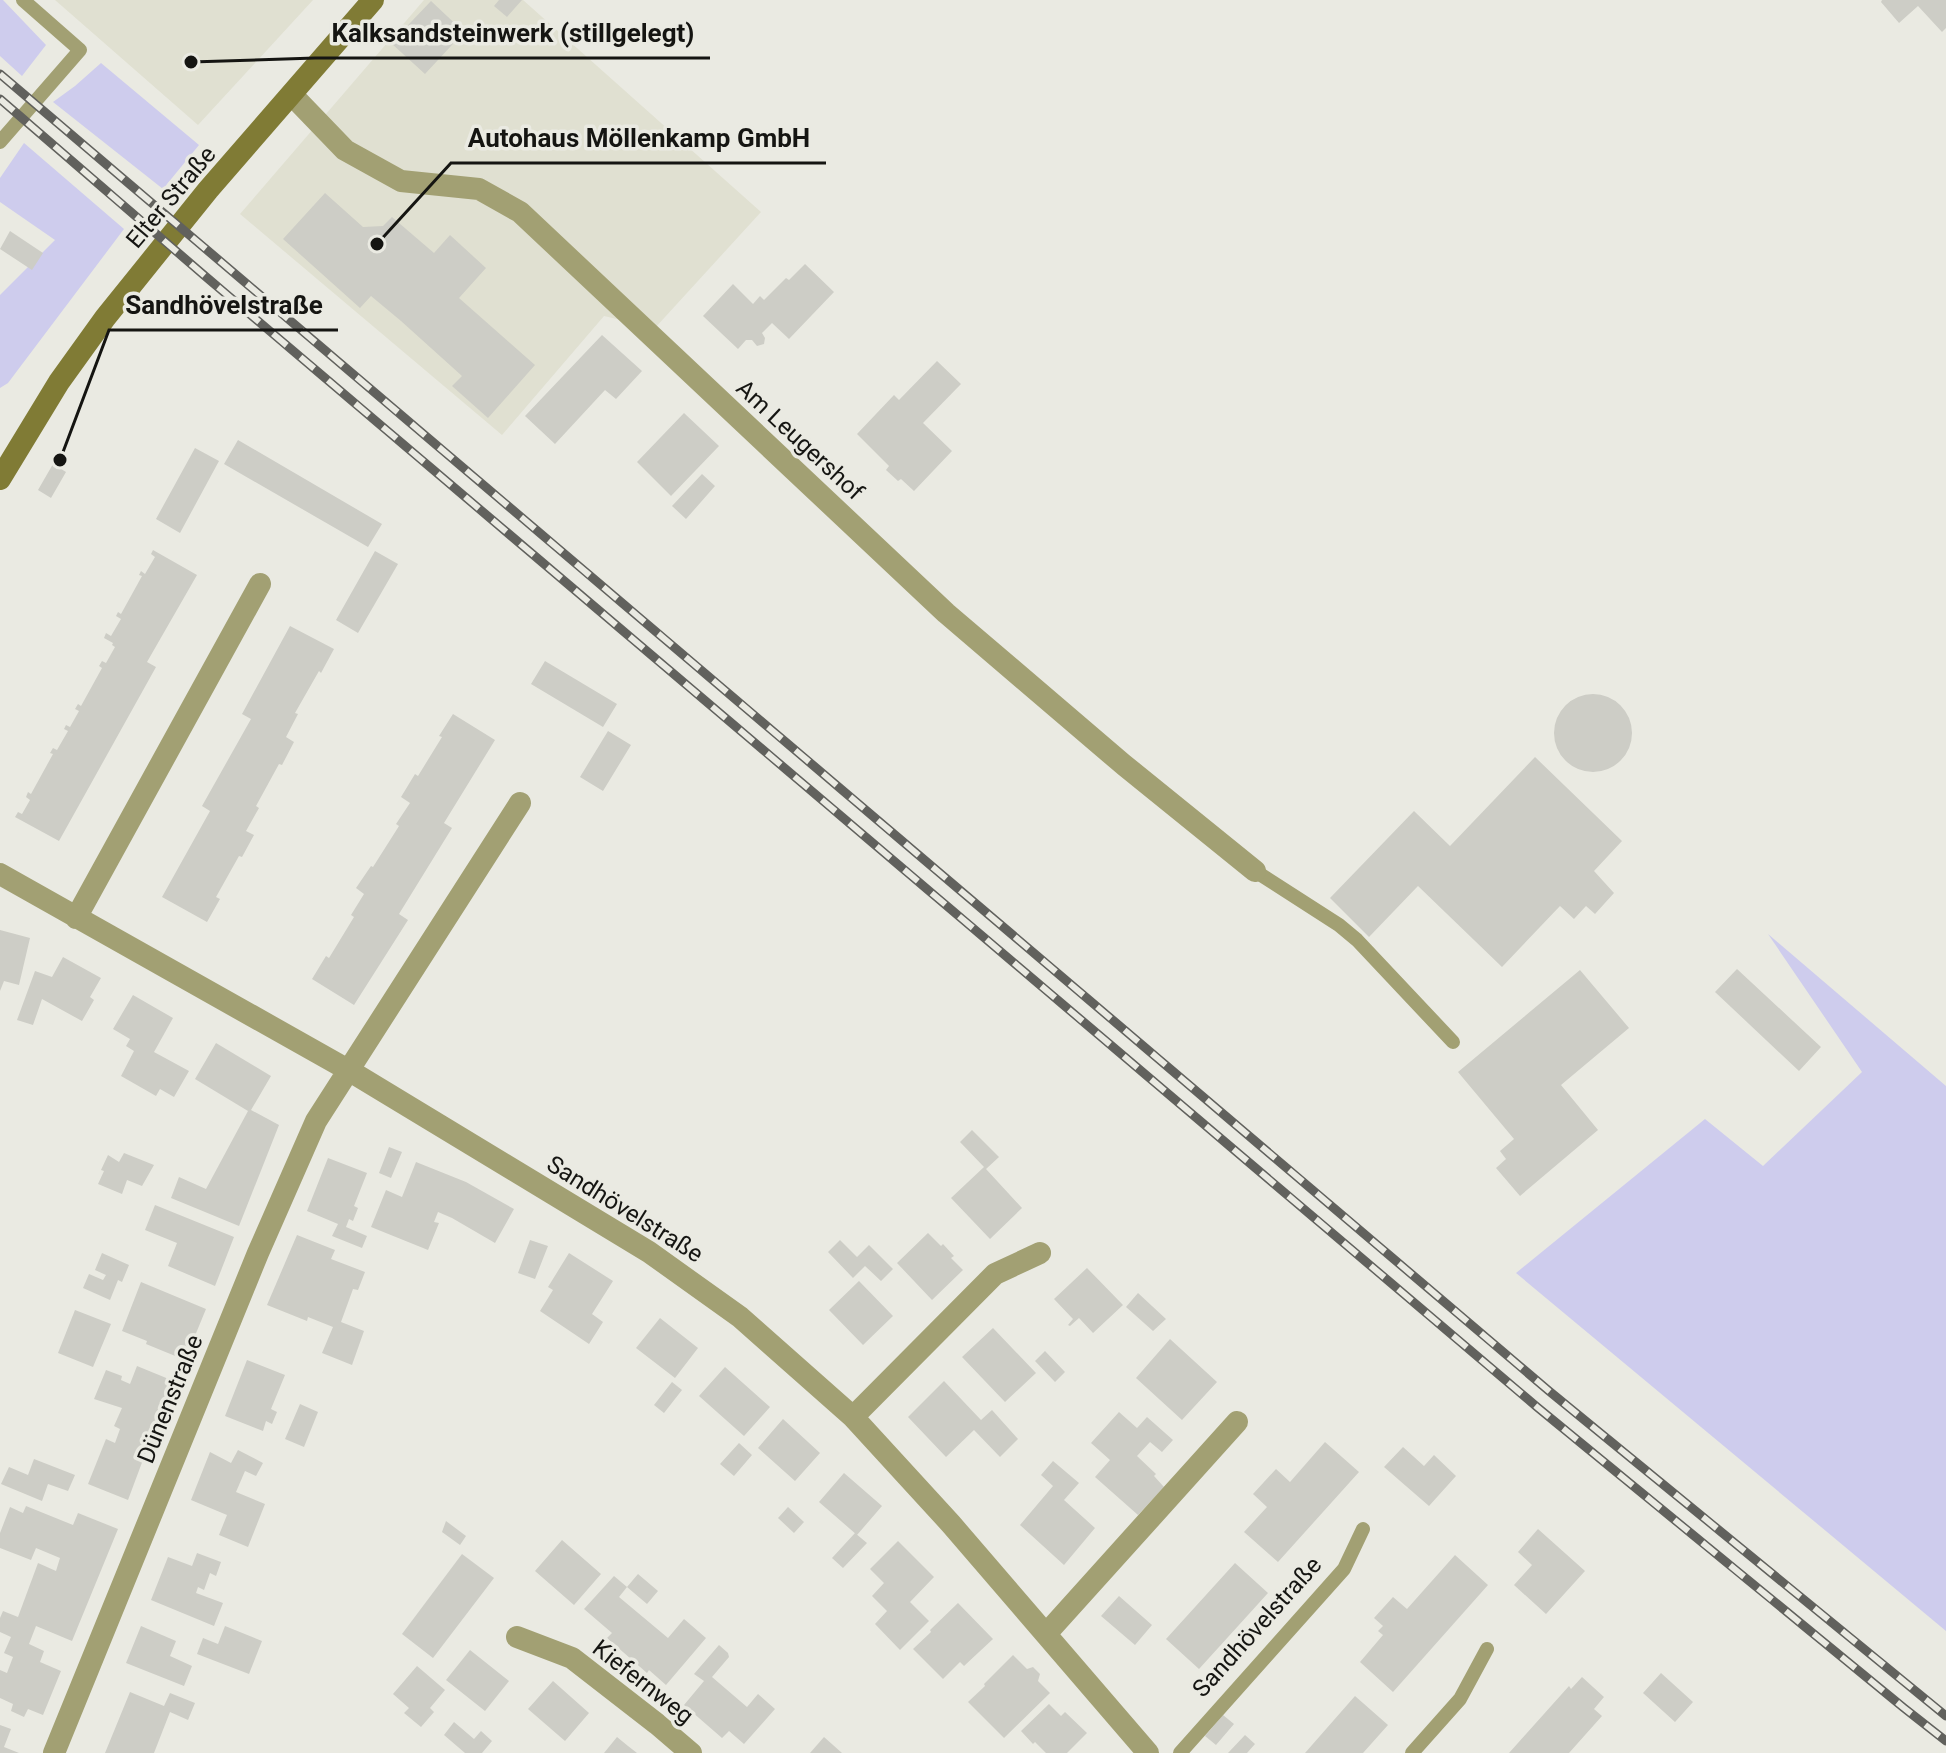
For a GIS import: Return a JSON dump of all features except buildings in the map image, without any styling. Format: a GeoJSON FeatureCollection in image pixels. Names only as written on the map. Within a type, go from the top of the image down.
{"type":"FeatureCollection","features":[{"type":"Feature","properties":{"kind":"main road","name":"Elter Straße"},"geometry":{"type":"LineString","coordinates":[[0,479],[59,382],[105,318],[208,190],[373,0]]}},
{"type":"Feature","properties":{"kind":"street","name":"Am Leugershof"},"geometry":{"type":"LineString","coordinates":[[292,95],[345,150],[401,181],[479,189],[520,212],[946,613],[1124,765],[1255,871]]}},
{"type":"Feature","properties":{"kind":"street"},"geometry":{"type":"LineString","coordinates":[[76,918],[260,584]]}},
{"type":"Feature","properties":{"kind":"street"},"geometry":{"type":"LineString","coordinates":[[350,1071],[520,803]]}},
{"type":"Feature","properties":{"kind":"street","name":"Sandhövelstraße"},"geometry":{"type":"LineString","coordinates":[[0,874],[350,1071],[649,1252],[740,1317],[853,1417],[951,1524],[1148,1753]]}},
{"type":"Feature","properties":{"kind":"street","name":"Dünenstraße"},"geometry":{"type":"LineString","coordinates":[[54,1753],[258,1253],[316,1121],[350,1071]]}},
{"type":"Feature","properties":{"kind":"street"},"geometry":{"type":"LineString","coordinates":[[853,1417],[995,1274],[1040,1253]]}},
{"type":"Feature","properties":{"kind":"street"},"geometry":{"type":"LineString","coordinates":[[1046,1634],[1237,1422]]}},
{"type":"Feature","properties":{"kind":"street","name":"Kiefernweg"},"geometry":{"type":"LineString","coordinates":[[517,1637],[572,1658],[691,1753]]}},
{"type":"Feature","properties":{"kind":"lane"},"geometry":{"type":"LineString","coordinates":[[0,142],[80,50],[23,0]]}},
{"type":"Feature","properties":{"kind":"lane"},"geometry":{"type":"LineString","coordinates":[[1255,871],[1357,940],[1453,1042]]}},
{"type":"Feature","properties":{"kind":"lane","name":"Sandhövelstraße"},"geometry":{"type":"LineString","coordinates":[[1180,1753],[1344,1569],[1363,1529]]}},
{"type":"Feature","properties":{"kind":"lane"},"geometry":{"type":"LineString","coordinates":[[1412,1753],[1460,1699],[1487,1649]]}},
{"type":"Feature","properties":{"kind":"shaded area"},"geometry":{"type":"Polygon","coordinates":[[[0,0],[46,45],[22,76],[0,56],[0,0]]]}},
{"type":"Feature","properties":{"kind":"shaded area"},"geometry":{"type":"Polygon","coordinates":[[[55,0],[313,0],[198,125],[55,0]]]}},
{"type":"Feature","properties":{"kind":"shaded area"},"geometry":{"type":"Polygon","coordinates":[[[424,0],[523,0],[761,212],[655,328],[604,316],[502,435],[240,214],[424,0]]]}},
{"type":"Feature","properties":{"kind":"shaded area"},"geometry":{"type":"Polygon","coordinates":[[[101,63],[199,145],[163,189],[53,102],[101,63]]]}},
{"type":"Feature","properties":{"kind":"shaded area"},"geometry":{"type":"Polygon","coordinates":[[[24,143],[124,229],[8,383],[0,388],[0,295],[55,240],[0,202],[0,178],[24,143]]]}},
{"type":"Feature","properties":{"kind":"shaded area"},"geometry":{"type":"Polygon","coordinates":[[[1768,934],[1946,1086],[1946,1631],[1516,1273],[1705,1119],[1763,1166],[1862,1072],[1768,934]]]}},
{"type":"Feature","properties":{"kind":"railway"},"geometry":{"type":"LineString","coordinates":[[0,74],[1549,1391],[1946,1716]]}},
{"type":"Feature","properties":{"kind":"railway"},"geometry":{"type":"LineString","coordinates":[[0,99],[1537,1407],[1946,1741]]}},
{"type":"Feature","properties":{"kind":"place","name":"Kalksandsteinwerk (stillgelegt)"},"geometry":{"type":"Point","coordinates":[191,62]}},
{"type":"Feature","properties":{"kind":"place","name":"Autohaus Möllenkamp GmbH"},"geometry":{"type":"Point","coordinates":[377,244]}},
{"type":"Feature","properties":{"kind":"place","name":"Sandhövelstraße"},"geometry":{"type":"Point","coordinates":[60,460]}}]}
